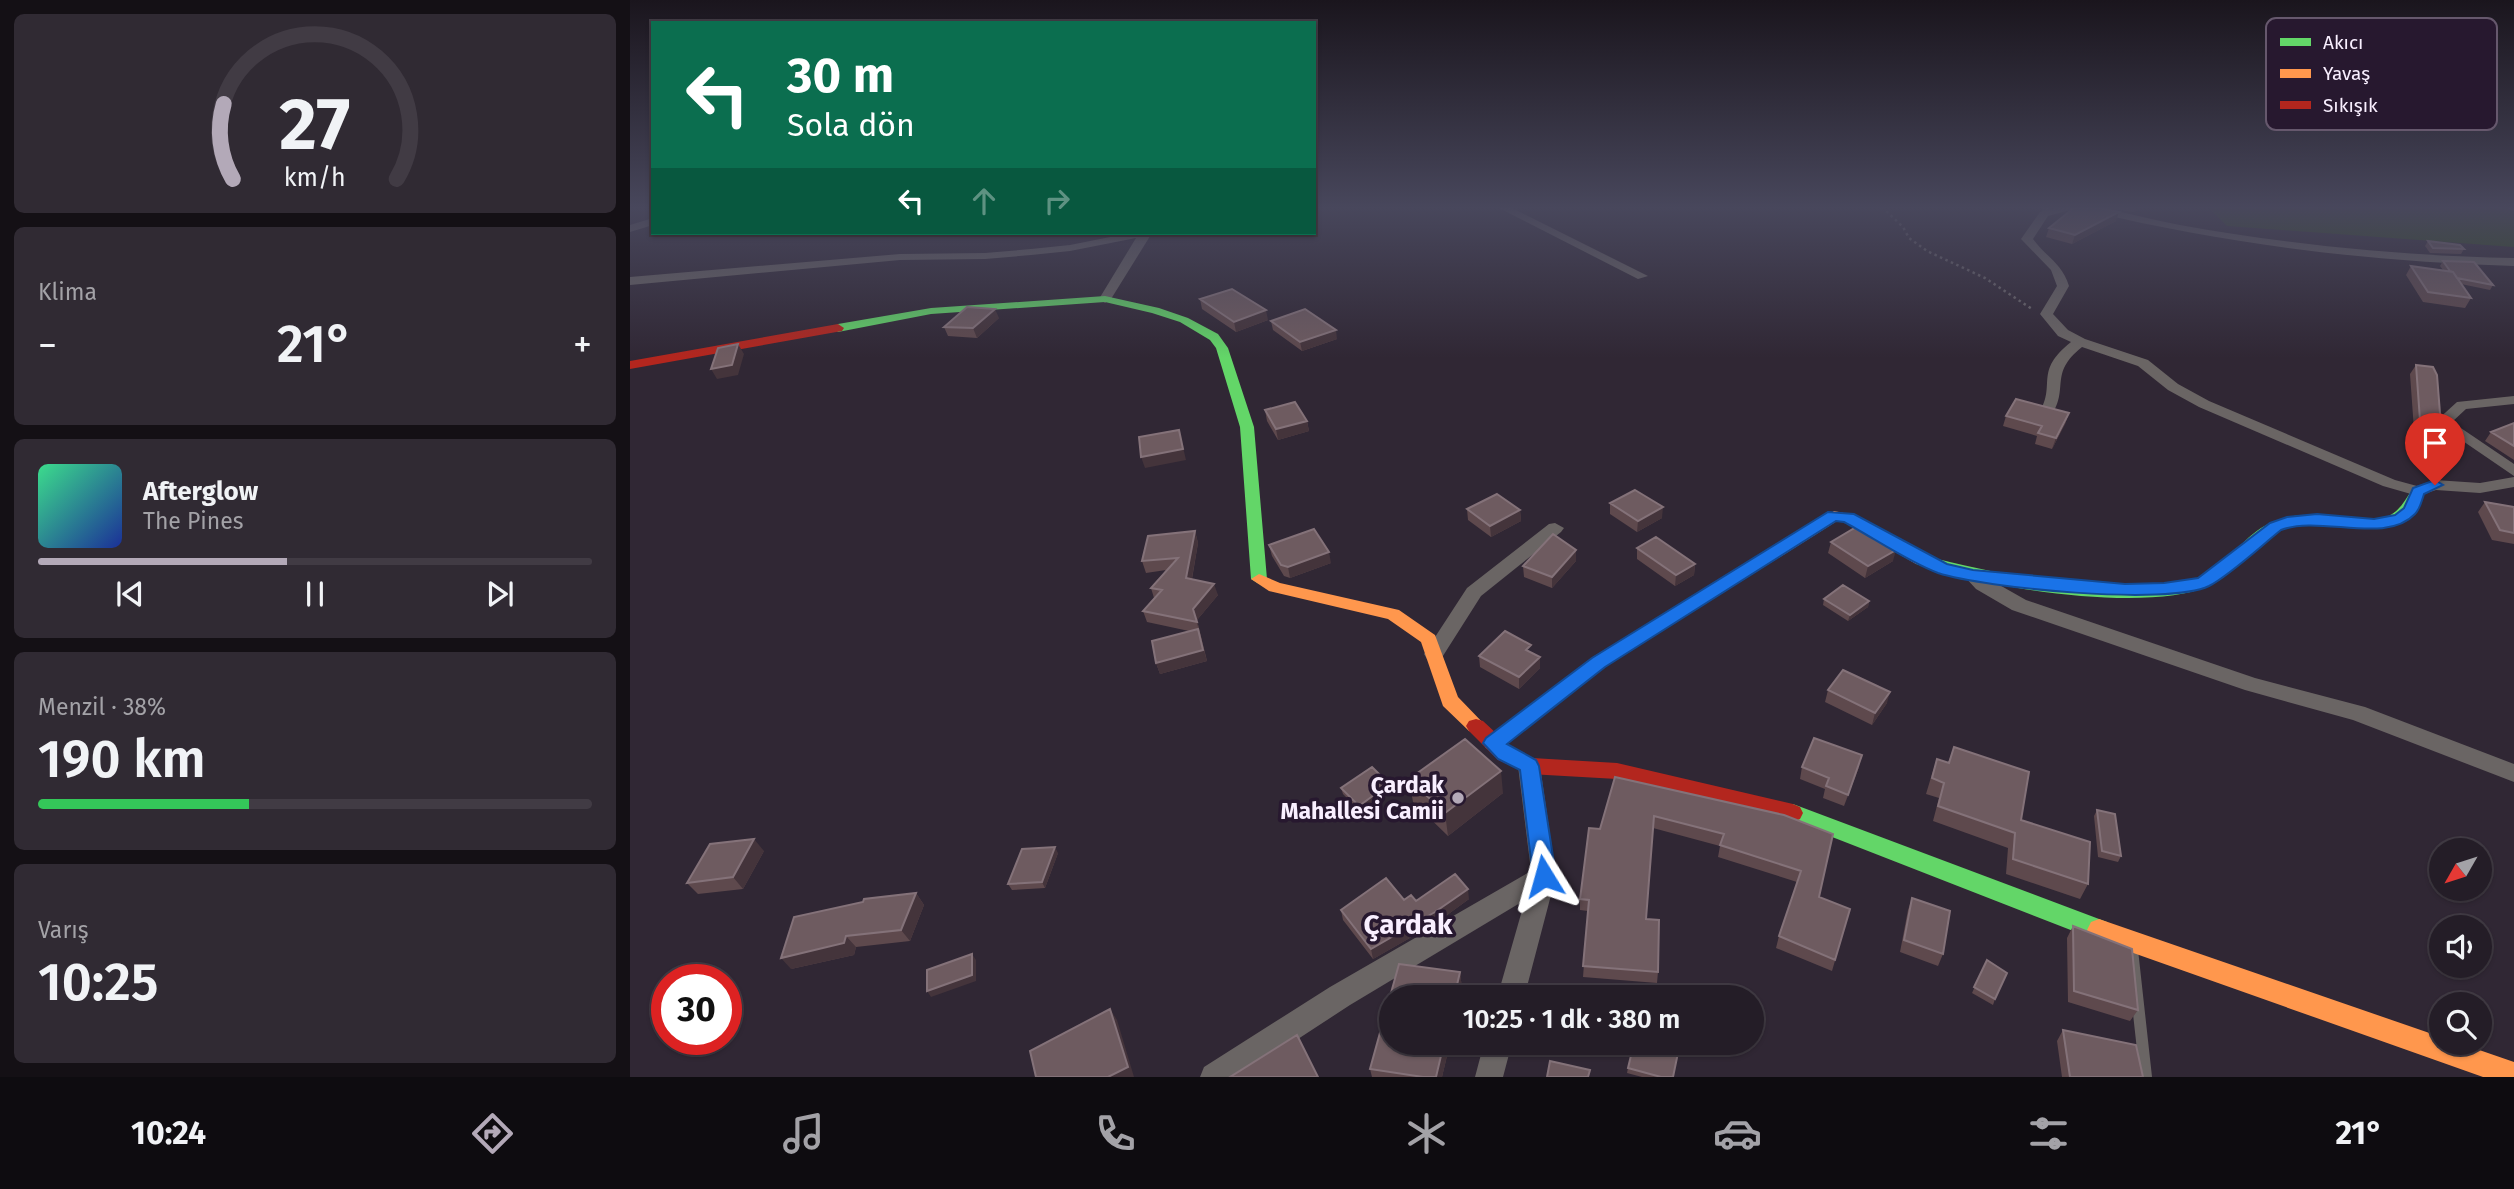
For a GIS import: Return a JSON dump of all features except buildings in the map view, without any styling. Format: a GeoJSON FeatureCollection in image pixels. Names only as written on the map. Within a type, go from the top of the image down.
{"type":"FeatureCollection","features":[{"type":"Feature","properties":{"kind":"street"},"geometry":{"type":"LineString","coordinates":[[630,281],[897,257]]}},
{"type":"Feature","properties":{"kind":"street"},"geometry":{"type":"LineString","coordinates":[[1105,299],[1130,257]]}},
{"type":"Feature","properties":{"kind":"street"},"geometry":{"type":"LineString","coordinates":[[1604,257],[1642,276]]}},
{"type":"Feature","properties":{"kind":"street"},"geometry":{"type":"LineString","coordinates":[[2048,257],[2060,270],[2063,286],[2046,314],[2063,333],[2080,342],[2143,363],[2173,387],[2240,421],[2389,483],[2418,491],[2435,485],[2480,488],[2514,482]]}},
{"type":"Feature","properties":{"kind":"street"},"geometry":{"type":"LineString","coordinates":[[2406,257],[2514,262]]}},
{"type":"Feature","properties":{"kind":"street"},"geometry":{"type":"LineString","coordinates":[[630,365],[931,312],[1105,299],[1155,310],[1184,320],[1214,337],[1222,348],[1247,427],[1258,579],[1275,587],[1393,614],[1429,639],[1450,701],[1505,754],[1529,766],[1617,771],[1786,810],[2132,942],[2514,1075]]}},
{"type":"Feature","properties":{"kind":"street"},"geometry":{"type":"LineString","coordinates":[[2046,413],[2053,397],[2054,370],[2080,342]]}},
{"type":"Feature","properties":{"kind":"street"},"geometry":{"type":"LineString","coordinates":[[2514,400],[2462,405],[2443,422],[2514,471]]}},
{"type":"Feature","properties":{"kind":"street"},"geometry":{"type":"LineString","coordinates":[[1493,743],[1599,662],[1834,516],[1848,518],[1942,568],[1973,576],[2125,590],[2188,587],[2204,582],[2275,527],[2292,520],[2362,524],[2400,518],[2410,510],[2418,491]]}},
{"type":"Feature","properties":{"kind":"street"},"geometry":{"type":"LineString","coordinates":[[1434,654],[1474,592],[1555,528]]}},
{"type":"Feature","properties":{"kind":"street"},"geometry":{"type":"LineString","coordinates":[[1973,576],[2019,606],[2252,685],[2358,713],[2514,773]]}},
{"type":"Feature","properties":{"kind":"street"},"geometry":{"type":"LineString","coordinates":[[1514,985],[1544,876],[1529,766]]}},
{"type":"Feature","properties":{"kind":"street"},"geometry":{"type":"LineString","coordinates":[[1214,1077],[1340,996],[1544,876]]}},
{"type":"Feature","properties":{"kind":"street"},"geometry":{"type":"LineString","coordinates":[[1489,1077],[1495,1055]]}},
{"type":"Feature","properties":{"kind":"lane"},"geometry":{"type":"LineString","coordinates":[[2132,942],[2146,1077]]}},
{"type":"Feature","properties":{"kind":"path"},"geometry":{"type":"LineString","coordinates":[[1940,257],[1984,278],[2027,307],[2046,314]]}},
{"type":"Feature","properties":{"kind":"traffic: fast"},"geometry":{"type":"LineString","coordinates":[[838,328],[931,311],[1105,299],[1155,310],[1184,320],[1214,337],[1222,348],[1247,427],[1259,579]]}},
{"type":"Feature","properties":{"kind":"traffic: fast"},"geometry":{"type":"LineString","coordinates":[[1922,560],[1980,576],[2061,588],[2142,591],[2176,588],[2201,583],[2213,577],[2279,524],[2309,518],[2381,524],[2396,519],[2409,509],[2418,491]]}},
{"type":"Feature","properties":{"kind":"traffic: fast"},"geometry":{"type":"LineString","coordinates":[[1793,813],[2099,930]]}},
{"type":"Feature","properties":{"kind":"traffic: slow"},"geometry":{"type":"LineString","coordinates":[[1493,743],[1599,662],[1834,516],[1848,518],[1922,560]]}},
{"type":"Feature","properties":{"kind":"traffic: slow"},"geometry":{"type":"LineString","coordinates":[[1259,579],[1275,587],[1393,614],[1429,639],[1450,701],[1476,726]]}},
{"type":"Feature","properties":{"kind":"traffic: slow"},"geometry":{"type":"LineString","coordinates":[[2099,930],[2514,1075]]}},
{"type":"Feature","properties":{"kind":"traffic: jam"},"geometry":{"type":"LineString","coordinates":[[630,365],[838,328]]}},
{"type":"Feature","properties":{"kind":"traffic: jam"},"geometry":{"type":"LineString","coordinates":[[1476,726],[1505,754],[1529,766],[1617,771],[1793,813]]}},
{"type":"Feature","properties":{"kind":"place","name":"Çardak Mahallesi Camii"},"geometry":{"type":"Point","coordinates":[1458,798]}},
{"type":"Feature","properties":{"kind":"district","name":"Çardak"},"geometry":{"type":"Point","coordinates":[1408,924]}},
{"type":"Feature","properties":{"kind":"route"},"geometry":{"type":"LineString","coordinates":[[1544,876],[1529,766],[1505,754],[1493,743],[1599,662],[1834,516],[1848,518],[1942,568],[1973,576],[2125,590],[2164,589],[2188,587],[2204,582],[2275,527],[2292,520],[2317,519],[2374,524],[2388,522],[2400,518],[2410,510],[2418,491],[2435,485]]}}]}
